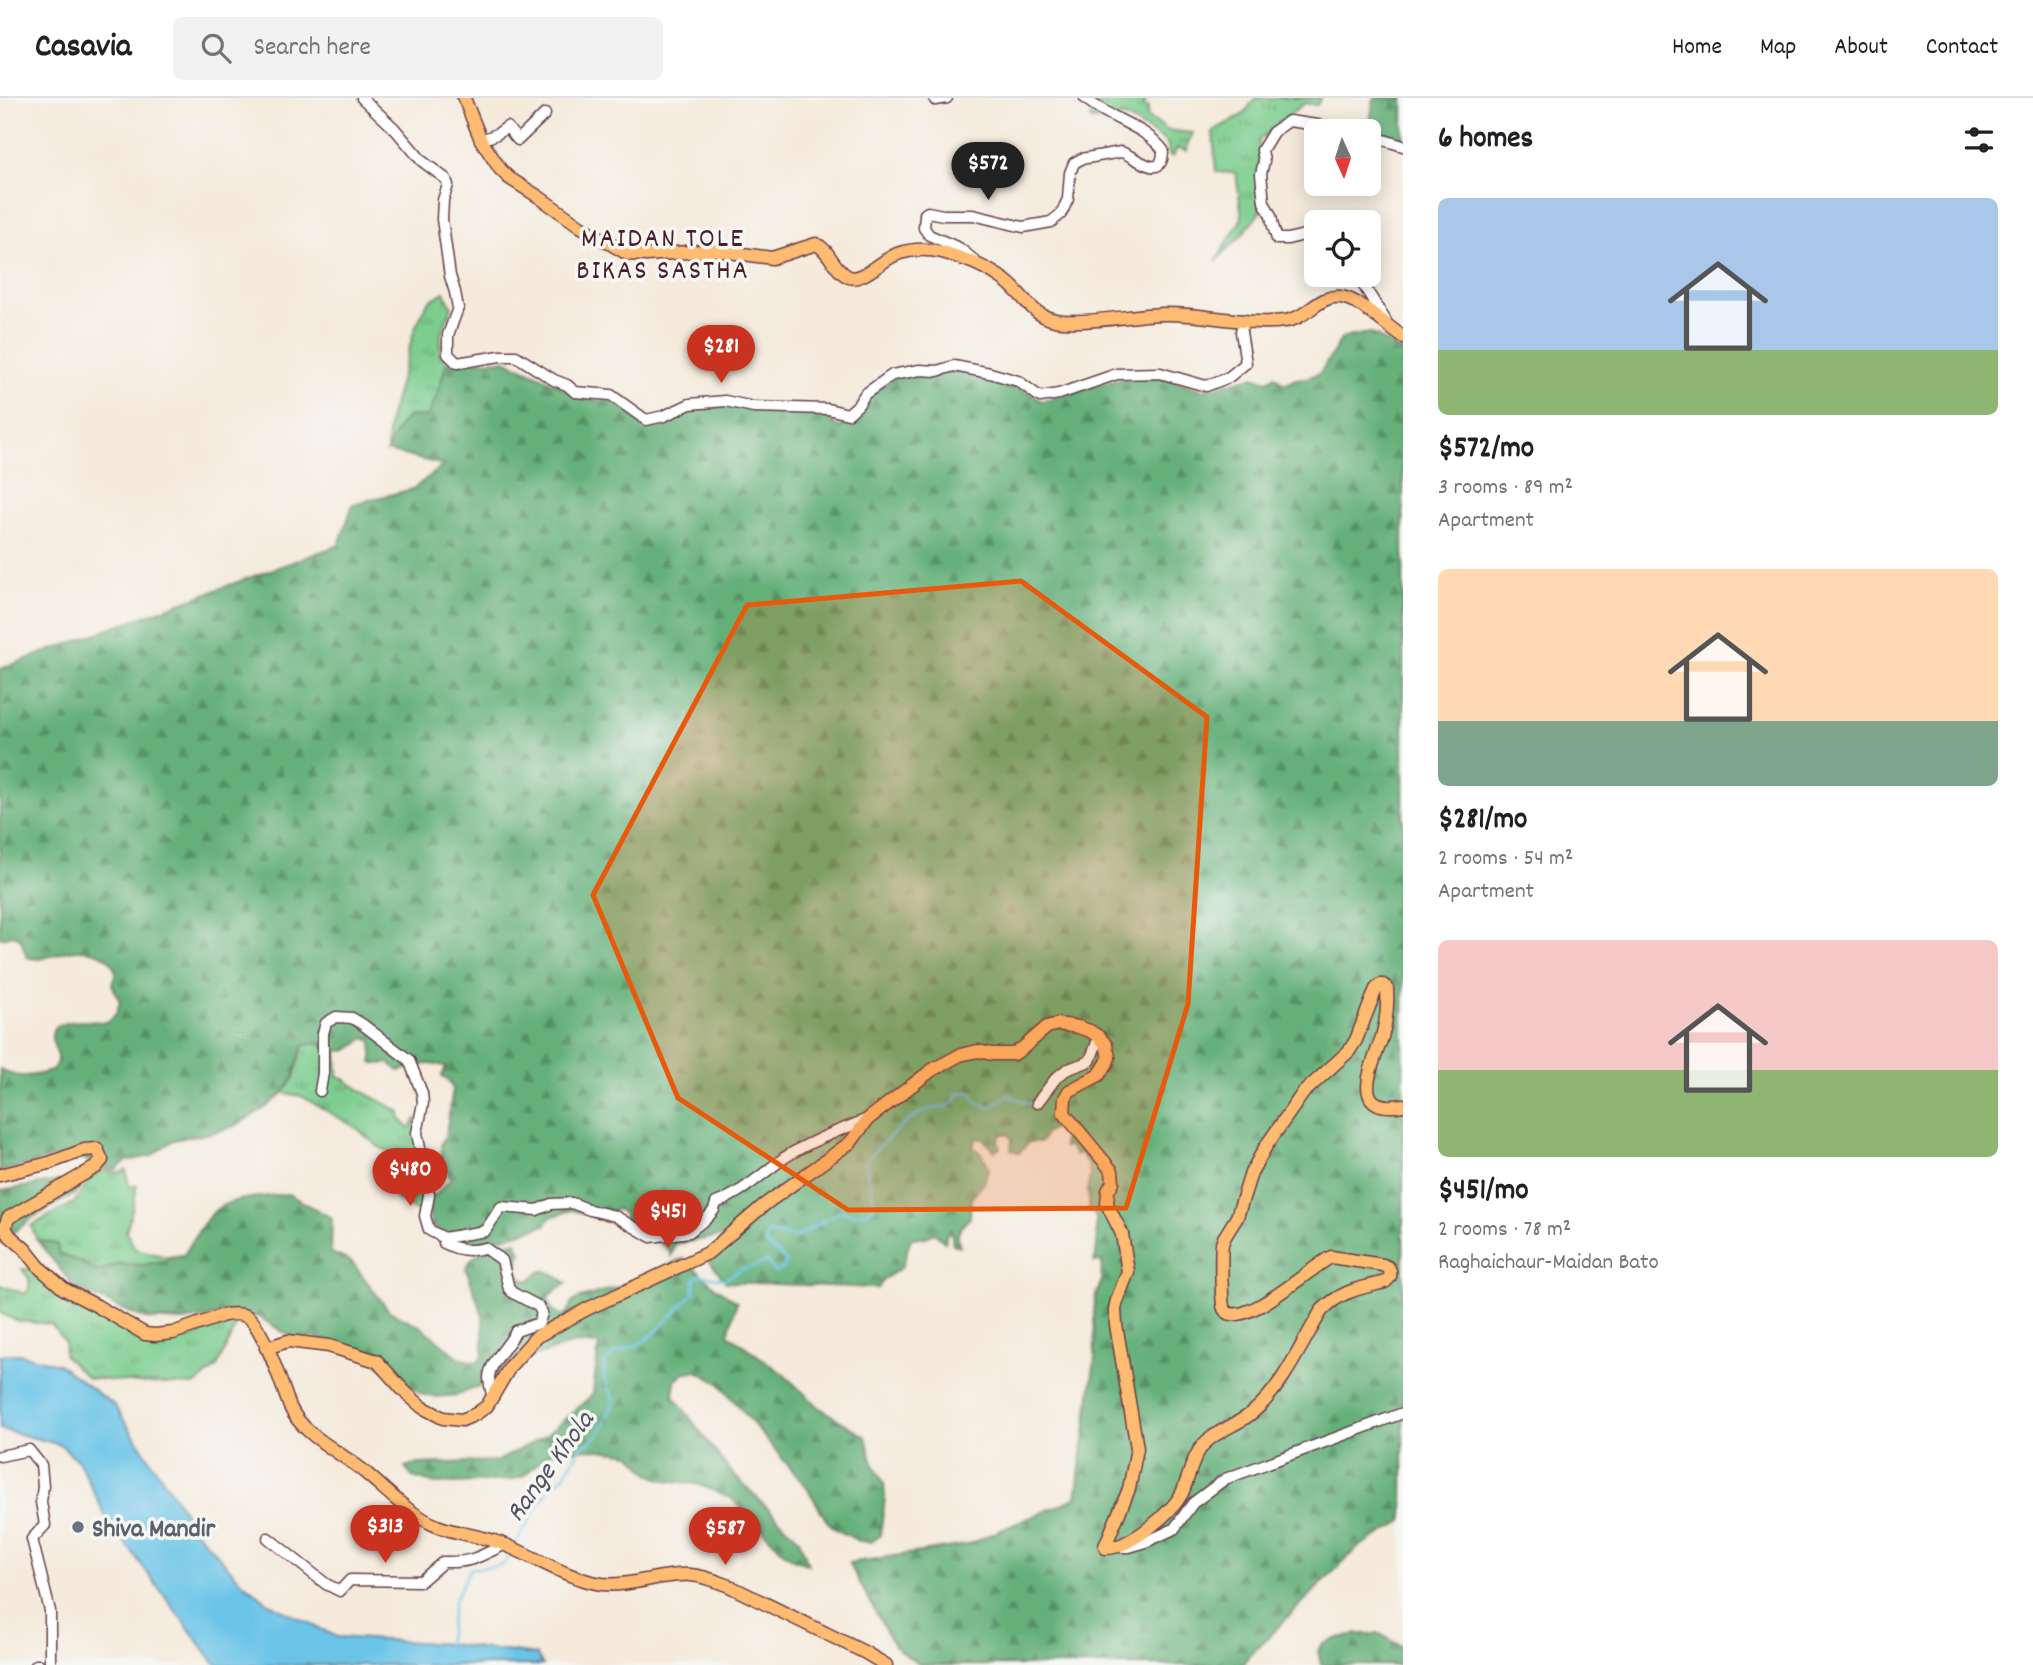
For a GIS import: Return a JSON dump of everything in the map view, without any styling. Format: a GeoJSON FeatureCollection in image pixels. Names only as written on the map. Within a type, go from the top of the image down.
{"type":"FeatureCollection","features":[{"type":"Feature","properties":{"kind":"main road"},"geometry":{"type":"LineString","coordinates":[[464,98],[481,140],[509,178],[580,226],[628,254],[715,250],[772,258],[816,244],[822,247],[846,276],[855,278],[898,253],[912,250],[941,252],[1002,277],[1035,312],[1061,321],[1124,319],[1161,314],[1196,315],[1243,322],[1294,319],[1305,315],[1325,299],[1337,297],[1346,298],[1358,305],[1398,334]]}},
{"type":"Feature","properties":{"kind":"main road"},"geometry":{"type":"LineString","coordinates":[[267,1348],[288,1341],[329,1346],[377,1361],[422,1407],[443,1418],[462,1420],[487,1406],[511,1365],[536,1337],[708,1253],[764,1205],[850,1142],[868,1119],[932,1070],[960,1055],[978,1051],[1014,1054],[1047,1027],[1058,1024],[1079,1027],[1099,1037],[1105,1045],[1108,1057],[1099,1076],[1069,1091],[1065,1098],[1064,1113],[1112,1171],[1113,1182],[1108,1191],[1107,1204],[1122,1234],[1128,1264],[1128,1272],[1115,1309],[1137,1448],[1129,1489],[1105,1546],[1108,1549],[1136,1537],[1176,1503],[1199,1450],[1205,1443],[1253,1412],[1271,1394],[1322,1310],[1342,1294],[1389,1279],[1389,1268],[1383,1265],[1331,1257],[1282,1293],[1252,1309],[1233,1315],[1229,1314],[1223,1305],[1223,1238],[1241,1209],[1251,1172],[1303,1093],[1349,1051],[1380,985],[1387,988],[1387,1000],[1382,1035],[1370,1075],[1370,1097],[1378,1106],[1387,1108],[1403,1105]]}},
{"type":"Feature","properties":{"kind":"main road"},"geometry":{"type":"LineString","coordinates":[[0,1175],[49,1163],[84,1150],[97,1149],[102,1160],[96,1167],[4,1216],[7,1233],[52,1280],[73,1295],[145,1334],[163,1335],[224,1315],[239,1314],[251,1320],[261,1333],[295,1417],[303,1427],[360,1469],[417,1517],[457,1533],[506,1544],[537,1560],[599,1583],[622,1585],[664,1577],[704,1577],[727,1585],[886,1665]]}},
{"type":"Feature","properties":{"kind":"street"},"geometry":{"type":"LineString","coordinates":[[362,98],[394,128],[422,161],[446,179],[448,185],[443,200],[442,219],[450,276],[458,308],[448,335],[448,355],[457,363],[516,356],[575,392],[611,395],[646,420],[664,416],[690,404],[725,401],[754,407],[828,408],[848,414],[865,394],[892,375],[920,370],[937,371],[954,366],[1018,381],[1040,397],[1059,394],[1117,374],[1160,373],[1206,386],[1229,377],[1246,363],[1241,332],[1243,322]]}},
{"type":"Feature","properties":{"kind":"street"},"geometry":{"type":"LineString","coordinates":[[934,98],[939,101],[947,98]]}},
{"type":"Feature","properties":{"kind":"street"},"geometry":{"type":"LineString","coordinates":[[979,267],[959,248],[929,235],[924,228],[925,214],[965,214],[1023,227],[1048,222],[1058,217],[1065,206],[1069,194],[1070,173],[1076,161],[1118,152],[1128,154],[1150,167],[1161,160],[1163,150],[1156,142],[1085,98]]}},
{"type":"Feature","properties":{"kind":"street"},"geometry":{"type":"LineString","coordinates":[[481,140],[507,127],[518,140],[545,114]]}},
{"type":"Feature","properties":{"kind":"street"},"geometry":{"type":"LineString","coordinates":[[1304,123],[1289,121],[1273,132],[1262,150],[1264,161],[1261,174],[1264,202],[1278,239],[1304,235]]}},
{"type":"Feature","properties":{"kind":"street"},"geometry":{"type":"LineString","coordinates":[[1381,139],[1403,146]]}},
{"type":"Feature","properties":{"kind":"street"},"geometry":{"type":"LineString","coordinates":[[1365,287],[1398,334]]}},
{"type":"Feature","properties":{"kind":"street"},"geometry":{"type":"LineString","coordinates":[[320,1091],[323,1033],[326,1024],[336,1017],[352,1018],[409,1060],[422,1093],[417,1133],[429,1195],[425,1216],[429,1230],[444,1238],[485,1231],[501,1207],[537,1210],[562,1203],[572,1203],[615,1216],[651,1237],[689,1232],[708,1217],[716,1203],[747,1186],[786,1157],[821,1138],[868,1119]]}},
{"type":"Feature","properties":{"kind":"street"},"geometry":{"type":"LineString","coordinates":[[1037,1103],[1056,1078],[1066,1070],[1090,1061],[1099,1037]]}},
{"type":"Feature","properties":{"kind":"street"},"geometry":{"type":"LineString","coordinates":[[444,1238],[444,1243],[455,1249],[472,1251],[485,1248],[502,1260],[509,1289],[538,1306],[542,1313],[539,1323],[516,1331],[505,1345],[489,1375],[492,1395]]}},
{"type":"Feature","properties":{"kind":"street"},"geometry":{"type":"LineString","coordinates":[[1116,1547],[1129,1547],[1174,1529],[1193,1503],[1225,1479],[1403,1413]]}},
{"type":"Feature","properties":{"kind":"street"},"geometry":{"type":"LineString","coordinates":[[0,1456],[29,1450],[41,1465],[41,1502],[45,1525],[32,1539],[50,1612],[50,1665]]}},
{"type":"Feature","properties":{"kind":"street"},"geometry":{"type":"LineString","coordinates":[[268,1538],[326,1584],[340,1591],[350,1580],[421,1581],[443,1562],[463,1563],[506,1544]]}},
{"type":"Feature","properties":{"kind":"highlighted area"},"geometry":{"type":"Polygon","coordinates":[[[1021,581],[1207,717],[1188,1004],[1126,1208],[848,1210],[678,1098],[593,895],[747,605],[1021,581]]]}},
{"type":"Feature","properties":{"kind":"green space"},"geometry":{"type":"Polygon","coordinates":[[[1102,98],[1147,98],[1144,105],[1148,108],[1149,119],[1166,130],[1193,133],[1187,151],[1177,148],[1173,157],[1169,155],[1168,145],[1161,138],[1123,116],[1109,123],[1090,119],[1096,104],[1102,98]]]}},
{"type":"Feature","properties":{"kind":"green space"},"geometry":{"type":"Polygon","coordinates":[[[1255,98],[1321,98],[1317,105],[1304,103],[1259,140],[1260,212],[1216,261],[1242,218],[1236,173],[1216,172],[1213,131],[1244,114],[1255,98]]]}},
{"type":"Feature","properties":{"kind":"green space"},"geometry":{"type":"Polygon","coordinates":[[[1374,98],[1403,98],[1403,143],[1381,136],[1381,119],[1370,119],[1374,98]]]}},
{"type":"Feature","properties":{"kind":"green space"},"geometry":{"type":"Polygon","coordinates":[[[444,292],[452,307],[441,334],[440,355],[447,362],[436,398],[427,417],[410,416],[387,451],[389,420],[415,328],[428,302],[444,292]]]}},
{"type":"Feature","properties":{"kind":"green space"},"geometry":{"type":"Polygon","coordinates":[[[1370,333],[1403,351],[1403,1521],[1357,1548],[1243,1665],[920,1665],[894,1646],[849,1563],[966,1545],[1076,1498],[1095,1358],[1094,1309],[1101,1283],[1102,1261],[1094,1262],[1097,1245],[1096,1216],[1089,1210],[1087,1192],[1090,1174],[1087,1163],[1079,1152],[1075,1155],[1069,1146],[1063,1147],[1063,1137],[1057,1128],[1046,1132],[1041,1142],[1029,1142],[1019,1153],[1011,1149],[1012,1139],[1008,1134],[1002,1134],[998,1140],[1000,1148],[995,1151],[982,1138],[976,1139],[973,1147],[982,1153],[989,1168],[984,1183],[971,1199],[970,1218],[959,1230],[960,1246],[953,1244],[951,1230],[946,1235],[945,1242],[934,1233],[926,1237],[911,1238],[902,1267],[884,1279],[878,1288],[726,1282],[709,1260],[719,1250],[723,1236],[675,1244],[671,1256],[668,1249],[651,1235],[627,1226],[624,1214],[617,1209],[599,1217],[572,1210],[551,1217],[545,1225],[483,1242],[451,1240],[439,1234],[431,1222],[429,1212],[431,1195],[435,1196],[450,1180],[442,1160],[441,1144],[446,1134],[453,1089],[442,1076],[446,1067],[428,1064],[399,1071],[389,1063],[377,1064],[372,1062],[372,1041],[365,1038],[344,1051],[318,1043],[305,1045],[301,1050],[294,1077],[283,1093],[265,1108],[235,1126],[173,1140],[151,1156],[127,1161],[116,1169],[103,1168],[70,1153],[0,1172],[0,1069],[19,1076],[52,1071],[58,1060],[52,1038],[53,1031],[65,1023],[107,1022],[116,1014],[120,1002],[112,984],[116,972],[103,955],[87,950],[75,950],[32,958],[27,957],[20,938],[14,935],[0,938],[0,669],[339,545],[353,504],[413,489],[444,465],[387,451],[399,426],[409,416],[427,417],[447,362],[505,360],[583,400],[614,401],[644,423],[690,409],[726,406],[821,414],[840,428],[869,394],[900,375],[936,377],[953,369],[1012,383],[1042,401],[1120,379],[1164,377],[1203,390],[1252,377],[1268,381],[1275,376],[1284,384],[1320,373],[1342,338],[1370,333]]]}},
{"type":"Feature","properties":{"kind":"green space"},"geometry":{"type":"Polygon","coordinates":[[[312,1043],[337,1050],[338,1075],[399,1111],[401,1120],[409,1128],[416,1119],[425,1182],[423,1213],[395,1198],[410,1195],[416,1187],[409,1172],[392,1153],[377,1146],[358,1129],[301,1096],[283,1093],[294,1077],[301,1050],[312,1043]]]}},
{"type":"Feature","properties":{"kind":"green space"},"geometry":{"type":"Polygon","coordinates":[[[126,1170],[129,1187],[137,1185],[126,1231],[135,1249],[167,1257],[184,1255],[143,1265],[118,1263],[99,1272],[59,1254],[57,1244],[37,1240],[31,1226],[75,1202],[91,1178],[101,1171],[126,1170]]]}},
{"type":"Feature","properties":{"kind":"green space"},"geometry":{"type":"Polygon","coordinates":[[[87,1176],[75,1194],[32,1218],[0,1243],[0,1191],[87,1176]]]}},
{"type":"Feature","properties":{"kind":"green space"},"geometry":{"type":"Polygon","coordinates":[[[288,1194],[332,1218],[331,1253],[352,1262],[389,1311],[420,1326],[460,1358],[473,1362],[479,1361],[483,1355],[483,1316],[466,1268],[481,1252],[516,1241],[521,1253],[516,1270],[524,1280],[530,1280],[540,1272],[548,1271],[567,1283],[548,1296],[550,1308],[560,1315],[566,1314],[577,1299],[643,1280],[678,1260],[685,1259],[715,1287],[737,1302],[728,1334],[782,1373],[820,1408],[866,1437],[872,1461],[884,1484],[880,1535],[871,1542],[859,1541],[837,1530],[827,1521],[808,1489],[719,1383],[697,1371],[685,1372],[675,1381],[673,1395],[729,1470],[799,1539],[808,1564],[785,1553],[731,1498],[697,1484],[660,1479],[649,1474],[631,1454],[592,1449],[550,1452],[523,1476],[510,1480],[436,1484],[412,1477],[405,1467],[418,1464],[498,1461],[545,1436],[593,1393],[599,1345],[574,1343],[511,1365],[502,1373],[489,1375],[481,1385],[458,1395],[433,1397],[421,1394],[355,1348],[316,1338],[291,1337],[259,1317],[234,1313],[183,1321],[145,1319],[75,1288],[37,1240],[57,1244],[59,1254],[99,1272],[118,1263],[151,1264],[184,1255],[207,1219],[224,1205],[251,1198],[288,1194]]]}},
{"type":"Feature","properties":{"kind":"green space"},"geometry":{"type":"Polygon","coordinates":[[[33,1260],[144,1340],[192,1338],[231,1318],[235,1327],[217,1367],[194,1385],[87,1378],[64,1355],[65,1342],[51,1324],[18,1321],[0,1313],[0,1285],[25,1294],[29,1289],[29,1279],[22,1269],[31,1269],[33,1260]]]}},
{"type":"Feature","properties":{"kind":"green space"},"geometry":{"type":"Polygon","coordinates":[[[1358,1634],[1380,1634],[1403,1647],[1403,1665],[1321,1665],[1318,1651],[1321,1645],[1358,1634]]]}},
{"type":"Feature","properties":{"kind":"water"},"geometry":{"type":"Polygon","coordinates":[[[19,1354],[58,1364],[114,1405],[200,1536],[240,1580],[270,1604],[337,1637],[448,1644],[536,1655],[543,1665],[218,1665],[106,1517],[79,1462],[61,1445],[0,1429],[0,1355],[19,1354]]]}},
{"type":"Feature","properties":{"kind":"waterway","name":"Range Khola"},"geometry":{"type":"LineString","coordinates":[[516,1544],[550,1487],[563,1477],[581,1447],[599,1435],[614,1401],[604,1374],[608,1359],[643,1342],[663,1325],[694,1292],[694,1278],[699,1275],[726,1279],[736,1272],[767,1261],[775,1272],[783,1269],[786,1261],[766,1244],[765,1238],[768,1234],[796,1237],[840,1211],[857,1214],[874,1208],[866,1161],[911,1119],[927,1110],[949,1106],[959,1093],[971,1092],[976,1102],[990,1108],[1008,1095],[1029,1104],[1034,1103]]}},
{"type":"Feature","properties":{"kind":"waterway","name":"Range Khola"},"geometry":{"type":"LineString","coordinates":[[447,1646],[454,1601],[470,1569],[503,1565],[511,1552]]}},
{"type":"Feature","properties":{"kind":"place","name":"Shiva Mandir"},"geometry":{"type":"Point","coordinates":[78,1527]}},
{"type":"Feature","properties":{"kind":"district","name":"MAIDAN TOLE BIKAS SASTHA"},"geometry":{"type":"Point","coordinates":[663,252]}}]}
